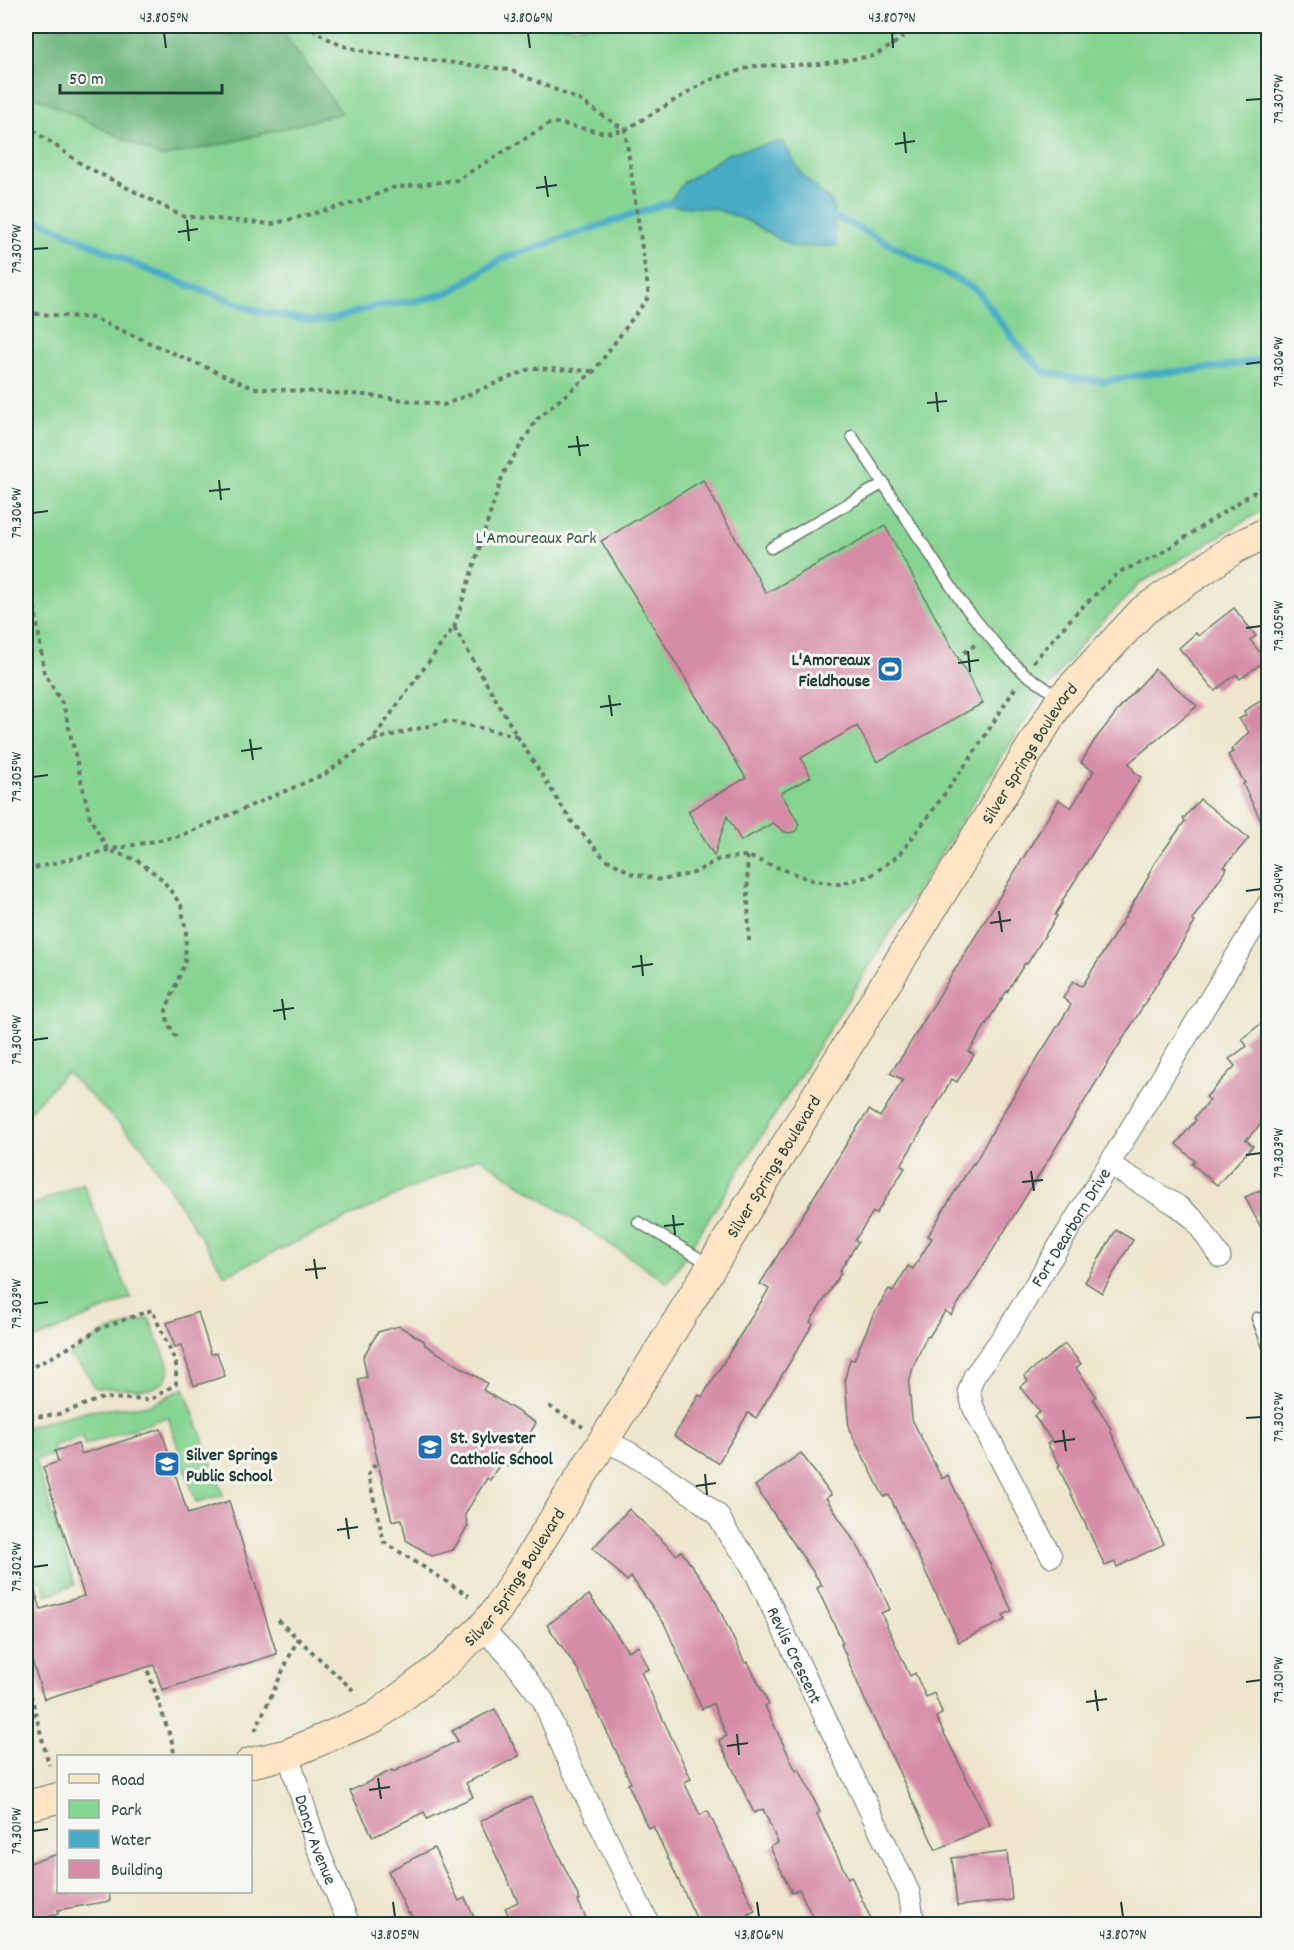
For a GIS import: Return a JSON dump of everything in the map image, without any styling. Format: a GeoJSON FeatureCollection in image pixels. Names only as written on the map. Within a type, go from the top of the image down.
{"type":"FeatureCollection","features":[{"type":"Feature","properties":{"kind":"street","name":"Silver Springs Boulevard"},"geometry":{"type":"LineString","coordinates":[[252,1763],[288,1754],[375,1717],[442,1666],[482,1628],[497,1610],[598,1436],[711,1266],[1061,699],[1143,611],[1235,548],[1268,534]]}},
{"type":"Feature","properties":{"kind":"street","name":"Fort Dearborn Drive"},"geometry":{"type":"LineString","coordinates":[[1051,1556],[973,1407],[969,1390],[974,1376],[1005,1334],[1269,904]]}},
{"type":"Feature","properties":{"kind":"street"},"geometry":{"type":"LineString","coordinates":[[1110,1165],[1178,1206],[1195,1220],[1220,1257]]}},
{"type":"Feature","properties":{"kind":"street","name":"Revlis Crescent"},"geometry":{"type":"LineString","coordinates":[[598,1436],[693,1495],[718,1515],[730,1537],[745,1555],[909,1892],[912,1924]]}},
{"type":"Feature","properties":{"kind":"street"},"geometry":{"type":"LineString","coordinates":[[482,1628],[509,1656],[543,1700],[566,1756],[649,1924]]}},
{"type":"Feature","properties":{"kind":"street","name":"Dancy Avenue"},"geometry":{"type":"LineString","coordinates":[[288,1754],[317,1847],[349,1924]]}},
{"type":"Feature","properties":{"kind":"street"},"geometry":{"type":"LineString","coordinates":[[26,1806],[57,1798]]}},
{"type":"Feature","properties":{"kind":"lane"},"geometry":{"type":"LineString","coordinates":[[852,436],[962,603],[1002,652],[1024,673],[1061,699]]}},
{"type":"Feature","properties":{"kind":"lane"},"geometry":{"type":"LineString","coordinates":[[771,548],[884,483]]}},
{"type":"Feature","properties":{"kind":"lane"},"geometry":{"type":"LineString","coordinates":[[638,1222],[711,1266]]}},
{"type":"Feature","properties":{"kind":"lane"},"geometry":{"type":"LineString","coordinates":[[1257,1318],[1269,1346]]}},
{"type":"Feature","properties":{"kind":"path"},"geometry":{"type":"LineString","coordinates":[[26,870],[108,850],[180,836],[325,774],[372,740],[454,627],[503,474],[537,419],[594,371],[649,296],[625,130],[579,100],[510,70],[367,52],[340,45],[316,32],[312,26]]}},
{"type":"Feature","properties":{"kind":"path"},"geometry":{"type":"LineString","coordinates":[[891,46],[895,26]]}},
{"type":"Feature","properties":{"kind":"path"},"geometry":{"type":"LineString","coordinates":[[26,125],[83,165],[182,216],[272,224],[361,201],[392,188],[457,180],[552,122],[605,133],[625,130],[707,81],[754,66],[820,64],[873,56],[891,46],[917,26]]}},
{"type":"Feature","properties":{"kind":"path"},"geometry":{"type":"LineString","coordinates":[[26,314],[93,318],[253,388],[364,395],[444,405],[532,368],[594,371]]}},
{"type":"Feature","properties":{"kind":"path"},"geometry":{"type":"LineString","coordinates":[[454,627],[517,736],[572,822],[604,858],[633,874],[662,880],[694,873],[719,859],[747,856],[814,881],[839,884],[870,876],[899,855],[974,753],[1024,673],[1076,614],[1119,572],[1157,556],[1269,483]]}},
{"type":"Feature","properties":{"kind":"path"},"geometry":{"type":"LineString","coordinates":[[26,544],[44,672],[64,707],[90,818],[108,850],[137,860],[162,879],[181,905],[186,932],[185,962],[166,1010],[168,1024],[178,1041]]}},
{"type":"Feature","properties":{"kind":"path"},"geometry":{"type":"LineString","coordinates":[[372,740],[448,721],[517,736]]}},
{"type":"Feature","properties":{"kind":"path"},"geometry":{"type":"LineString","coordinates":[[747,856],[749,941]]}},
{"type":"Feature","properties":{"kind":"path"},"geometry":{"type":"LineString","coordinates":[[26,1370],[101,1328],[152,1310],[176,1363],[176,1384],[150,1400],[103,1398],[59,1414],[26,1418]]}},
{"type":"Feature","properties":{"kind":"path"},"geometry":{"type":"LineString","coordinates":[[549,1407],[598,1436]]}},
{"type":"Feature","properties":{"kind":"path"},"geometry":{"type":"LineString","coordinates":[[375,1464],[368,1475],[384,1542],[469,1596]]}},
{"type":"Feature","properties":{"kind":"path"},"geometry":{"type":"LineString","coordinates":[[278,1620],[353,1690]]}},
{"type":"Feature","properties":{"kind":"path"},"geometry":{"type":"LineString","coordinates":[[255,1731],[298,1638]]}},
{"type":"Feature","properties":{"kind":"path"},"geometry":{"type":"LineString","coordinates":[[148,1671],[173,1745],[174,1755]]}},
{"type":"Feature","properties":{"kind":"path"},"geometry":{"type":"LineString","coordinates":[[26,1677],[49,1765]]}},
{"type":"Feature","properties":{"kind":"green space","name":"L'Amoureaux Park"},"geometry":{"type":"Polygon","coordinates":[[[26,26],[1268,26],[1268,507],[1139,584],[1083,642],[1035,705],[668,1283],[479,1157],[225,1275],[142,1146],[66,1072],[26,1115],[26,26]]]}},
{"type":"Feature","properties":{"kind":"green space"},"geometry":{"type":"Polygon","coordinates":[[[26,26],[278,26],[342,113],[228,143],[161,157],[26,92],[26,26]]]}},
{"type":"Feature","properties":{"kind":"green space"},"geometry":{"type":"Polygon","coordinates":[[[83,1183],[131,1298],[26,1343],[26,1208],[83,1183]]]}},
{"type":"Feature","properties":{"kind":"green space"},"geometry":{"type":"Polygon","coordinates":[[[149,1318],[170,1369],[164,1382],[151,1389],[95,1388],[86,1371],[69,1356],[103,1333],[149,1318]]]}},
{"type":"Feature","properties":{"kind":"green space"},"geometry":{"type":"Polygon","coordinates":[[[184,1388],[223,1495],[196,1502],[168,1417],[84,1445],[83,1436],[52,1446],[54,1454],[35,1460],[75,1585],[46,1595],[42,1580],[26,1586],[26,1427],[86,1411],[143,1406],[184,1388]]]}},
{"type":"Feature","properties":{"kind":"water"},"geometry":{"type":"Polygon","coordinates":[[[782,141],[803,176],[833,203],[836,246],[793,247],[746,220],[716,209],[667,205],[684,182],[729,153],[782,141]]]}},
{"type":"Feature","properties":{"kind":"building"},"geometry":{"type":"Polygon","coordinates":[[[703,480],[766,593],[885,526],[983,703],[877,762],[857,726],[801,758],[811,777],[781,793],[799,824],[796,831],[785,832],[773,823],[741,841],[727,816],[714,856],[688,811],[746,778],[601,541],[703,480]]]}},
{"type":"Feature","properties":{"kind":"building"},"geometry":{"type":"Polygon","coordinates":[[[1234,608],[1256,636],[1250,640],[1266,660],[1240,679],[1236,674],[1215,691],[1179,648],[1196,633],[1198,636],[1234,608]]]}},
{"type":"Feature","properties":{"kind":"building"},"geometry":{"type":"Polygon","coordinates":[[[1155,669],[1197,706],[1129,763],[1136,774],[1141,777],[1062,901],[1055,915],[1057,916],[1027,964],[1025,963],[969,1052],[974,1055],[957,1082],[952,1079],[901,1165],[905,1168],[876,1214],[873,1212],[855,1240],[858,1242],[839,1272],[841,1273],[810,1322],[813,1324],[756,1418],[748,1413],[718,1463],[674,1436],[699,1395],[702,1397],[769,1289],[760,1284],[852,1135],[869,1110],[880,1117],[903,1080],[890,1073],[1045,822],[1059,800],[1071,808],[1094,771],[1081,763],[1094,741],[1155,669]]]}},
{"type":"Feature","properties":{"kind":"building"},"geometry":{"type":"Polygon","coordinates":[[[1269,696],[1269,837],[1243,784],[1245,783],[1228,755],[1249,732],[1239,719],[1246,715],[1244,711],[1269,696]]]}},
{"type":"Feature","properties":{"kind":"building"},"geometry":{"type":"Polygon","coordinates":[[[1200,799],[1249,838],[1224,867],[1227,868],[1192,920],[1195,922],[968,1290],[951,1315],[945,1311],[929,1337],[927,1336],[913,1367],[909,1384],[912,1419],[942,1479],[948,1475],[1012,1611],[1003,1615],[1005,1620],[959,1642],[889,1495],[884,1497],[849,1429],[845,1378],[850,1359],[854,1360],[873,1315],[889,1289],[893,1291],[908,1266],[913,1269],[932,1238],[928,1236],[944,1209],[1071,1005],[1063,998],[1073,981],[1083,985],[1121,924],[1154,864],[1185,821],[1183,819],[1200,799]]]}},
{"type":"Feature","properties":{"kind":"building"},"geometry":{"type":"Polygon","coordinates":[[[1269,1017],[1269,1115],[1246,1140],[1253,1146],[1217,1185],[1192,1164],[1195,1161],[1176,1144],[1210,1100],[1206,1097],[1235,1066],[1229,1059],[1247,1046],[1242,1039],[1269,1017]]]}},
{"type":"Feature","properties":{"kind":"building"},"geometry":{"type":"Polygon","coordinates":[[[1265,1188],[1265,1190],[1269,1188],[1269,1243],[1245,1197],[1265,1188]]]}},
{"type":"Feature","properties":{"kind":"building"},"geometry":{"type":"Polygon","coordinates":[[[1116,1230],[1133,1240],[1102,1293],[1085,1282],[1116,1230]]]}},
{"type":"Feature","properties":{"kind":"building"},"geometry":{"type":"Polygon","coordinates":[[[198,1312],[211,1354],[217,1353],[225,1376],[194,1386],[181,1345],[175,1347],[167,1323],[198,1312]]]}},
{"type":"Feature","properties":{"kind":"building"},"geometry":{"type":"Polygon","coordinates":[[[399,1326],[424,1341],[425,1345],[487,1383],[483,1390],[536,1423],[510,1467],[501,1462],[490,1480],[487,1478],[465,1514],[468,1526],[453,1550],[432,1556],[406,1540],[402,1519],[392,1521],[358,1379],[367,1377],[363,1357],[378,1332],[399,1326]]]}},
{"type":"Feature","properties":{"kind":"building"},"geometry":{"type":"Polygon","coordinates":[[[1065,1344],[1081,1364],[1076,1368],[1096,1396],[1093,1399],[1111,1429],[1164,1544],[1117,1567],[1115,1562],[1105,1566],[1058,1466],[1060,1465],[1047,1444],[1052,1441],[1034,1416],[1040,1412],[1020,1387],[1028,1381],[1024,1376],[1065,1344]]]}},
{"type":"Feature","properties":{"kind":"building"},"geometry":{"type":"Polygon","coordinates":[[[161,1429],[188,1514],[229,1501],[277,1654],[162,1690],[154,1665],[44,1699],[26,1641],[26,1574],[29,1574],[41,1609],[84,1596],[43,1467],[58,1462],[55,1451],[78,1444],[81,1454],[161,1429]]]}},
{"type":"Feature","properties":{"kind":"building"},"geometry":{"type":"Polygon","coordinates":[[[801,1453],[831,1495],[826,1498],[869,1564],[890,1609],[881,1613],[910,1676],[915,1673],[926,1697],[934,1693],[942,1712],[936,1717],[990,1825],[936,1850],[864,1698],[841,1644],[843,1643],[817,1588],[822,1585],[755,1486],[801,1453]]]}},
{"type":"Feature","properties":{"kind":"building"},"geometry":{"type":"Polygon","coordinates":[[[629,1509],[677,1555],[681,1551],[711,1592],[745,1663],[748,1662],[769,1705],[765,1706],[796,1771],[799,1769],[820,1812],[817,1814],[848,1878],[851,1876],[871,1919],[860,1924],[816,1924],[799,1889],[792,1893],[770,1847],[778,1843],[763,1809],[754,1813],[719,1740],[727,1736],[713,1704],[702,1709],[664,1623],[631,1577],[627,1581],[593,1548],[629,1509]]]}},
{"type":"Feature","properties":{"kind":"building"},"geometry":{"type":"Polygon","coordinates":[[[589,1595],[628,1651],[638,1646],[649,1669],[641,1672],[691,1779],[684,1782],[700,1815],[708,1811],[755,1911],[748,1914],[753,1924],[699,1924],[653,1826],[648,1828],[628,1784],[631,1783],[578,1670],[547,1625],[589,1595]]]}},
{"type":"Feature","properties":{"kind":"building"},"geometry":{"type":"Polygon","coordinates":[[[495,1709],[519,1756],[466,1783],[473,1797],[427,1819],[424,1812],[373,1837],[350,1791],[458,1741],[452,1731],[495,1709]]]}},
{"type":"Feature","properties":{"kind":"building"},"geometry":{"type":"Polygon","coordinates":[[[531,1797],[589,1924],[513,1924],[505,1908],[518,1902],[480,1821],[531,1797]]]}},
{"type":"Feature","properties":{"kind":"building"},"geometry":{"type":"Polygon","coordinates":[[[434,1848],[459,1901],[465,1898],[477,1924],[415,1924],[408,1913],[388,1871],[434,1848]]]}},
{"type":"Feature","properties":{"kind":"building"},"geometry":{"type":"Polygon","coordinates":[[[1007,1852],[1012,1900],[957,1906],[952,1858],[1007,1852]]]}},
{"type":"Feature","properties":{"kind":"building"},"geometry":{"type":"Polygon","coordinates":[[[57,1854],[57,1893],[109,1893],[110,1901],[58,1910],[58,1914],[26,1924],[26,1864],[57,1854]]]}},
{"type":"Feature","properties":{"kind":"waterway"},"geometry":{"type":"LineString","coordinates":[[26,217],[50,225],[141,267],[257,311],[311,321],[332,319],[376,306],[416,301],[450,292],[501,259],[676,202]]}},
{"type":"Feature","properties":{"kind":"waterway"},"geometry":{"type":"LineString","coordinates":[[827,214],[853,225],[977,290],[1017,344],[1044,372],[1076,379],[1107,381],[1139,375],[1221,367],[1268,357]]}},
{"type":"Feature","properties":{"kind":"place","name":"L'Amoreaux Fieldhouse"},"geometry":{"type":"Point","coordinates":[890,669]}},
{"type":"Feature","properties":{"kind":"place","name":"St. Sylvester Catholic School"},"geometry":{"type":"Point","coordinates":[430,1447]}},
{"type":"Feature","properties":{"kind":"place","name":"Silver Springs Public School"},"geometry":{"type":"Point","coordinates":[167,1464]}}]}
